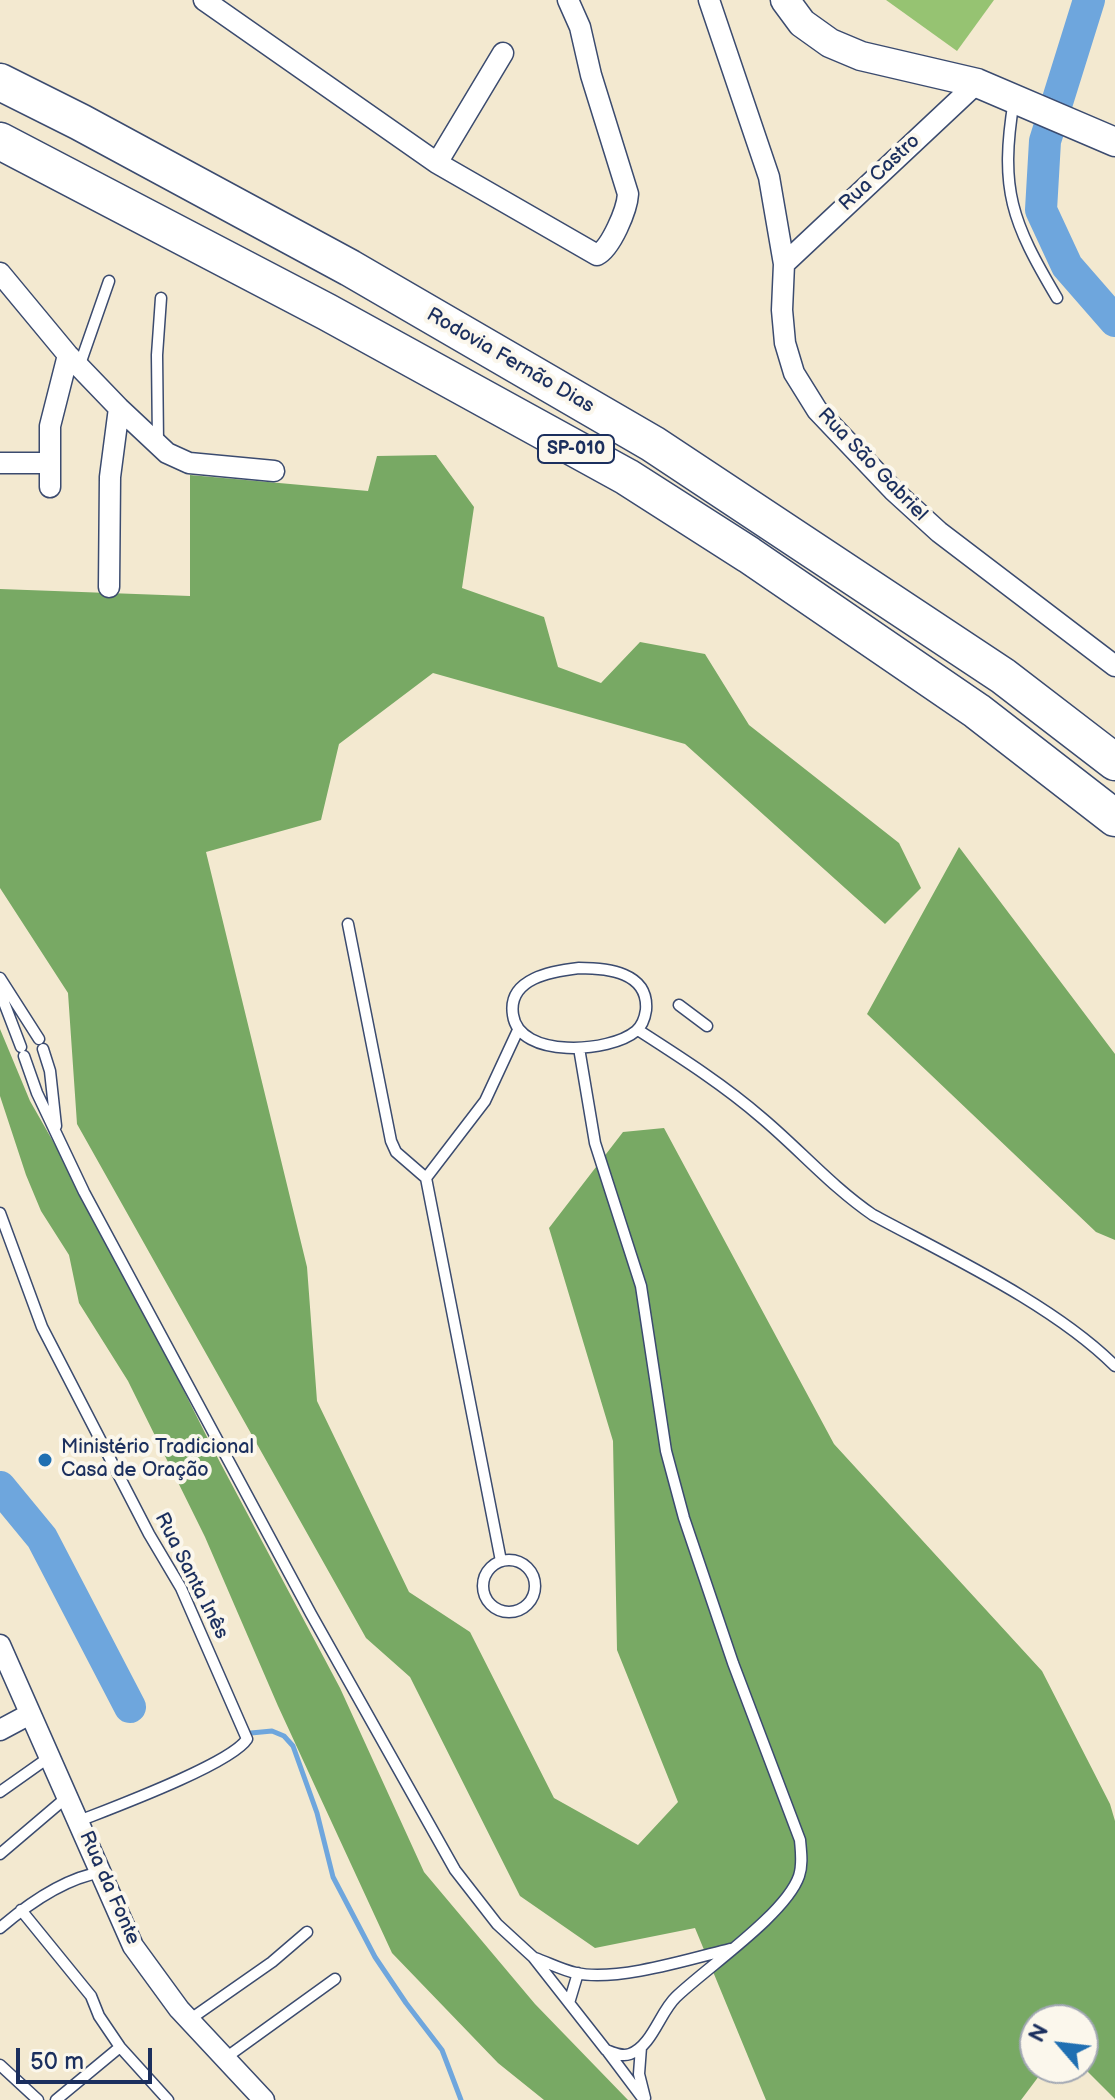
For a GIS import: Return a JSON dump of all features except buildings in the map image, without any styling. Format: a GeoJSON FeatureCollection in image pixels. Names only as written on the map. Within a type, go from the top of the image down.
{"type":"FeatureCollection","features":[{"type":"Feature","properties":{"kind":"highway","name":"Rodovia Fernão Dias"},"geometry":{"type":"LineString","coordinates":[[0,82],[94,129],[350,268],[653,444],[990,667],[1115,762]]}},
{"type":"Feature","properties":{"kind":"highway","name":"SP-010"},"geometry":{"type":"LineString","coordinates":[[0,141],[327,312],[627,477],[749,555],[977,711],[1115,818]]}},
{"type":"Feature","properties":{"kind":"main road"},"geometry":{"type":"LineString","coordinates":[[785,0],[802,23],[830,43],[861,56],[977,83],[1113,141]]}},
{"type":"Feature","properties":{"kind":"street"},"geometry":{"type":"LineString","coordinates":[[204,0],[437,163],[593,254],[600,254],[624,213],[628,194],[591,75],[580,27],[568,0]]}},
{"type":"Feature","properties":{"kind":"street","name":"Rua São Gabriel"},"geometry":{"type":"LineString","coordinates":[[709,0],[769,177],[784,264],[782,310],[785,343],[794,373],[817,410],[857,455],[939,532],[1115,666]]}},
{"type":"Feature","properties":{"kind":"street"},"geometry":{"type":"LineString","coordinates":[[437,163],[503,53]]}},
{"type":"Feature","properties":{"kind":"street","name":"Rua Castro"},"geometry":{"type":"LineString","coordinates":[[784,264],[977,83]]}},
{"type":"Feature","properties":{"kind":"street"},"geometry":{"type":"LineString","coordinates":[[0,273],[73,361],[158,445],[189,463],[274,471]]}},
{"type":"Feature","properties":{"kind":"street"},"geometry":{"type":"LineString","coordinates":[[50,487],[52,411],[73,361]]}},
{"type":"Feature","properties":{"kind":"street"},"geometry":{"type":"LineString","coordinates":[[109,587],[110,477],[119,408]]}},
{"type":"Feature","properties":{"kind":"street"},"geometry":{"type":"LineString","coordinates":[[0,463],[50,463]]}},
{"type":"Feature","properties":{"kind":"street","name":"Rua da Fonte"},"geometry":{"type":"LineString","coordinates":[[0,1645],[133,1946],[189,2020],[264,2100]]}},
{"type":"Feature","properties":{"kind":"street"},"geometry":{"type":"LineString","coordinates":[[0,1730],[30,1714]]}},
{"type":"Feature","properties":{"kind":"lane"},"geometry":{"type":"LineString","coordinates":[[1018,100],[1007,167],[1010,198],[1036,263],[1057,298]]}},
{"type":"Feature","properties":{"kind":"lane"},"geometry":{"type":"LineString","coordinates":[[73,361],[109,281]]}},
{"type":"Feature","properties":{"kind":"lane"},"geometry":{"type":"LineString","coordinates":[[158,445],[157,355],[161,298]]}},
{"type":"Feature","properties":{"kind":"lane"},"geometry":{"type":"LineString","coordinates":[[348,924],[391,1141],[396,1152],[426,1178],[501,1561]]}},
{"type":"Feature","properties":{"kind":"lane"},"geometry":{"type":"LineString","coordinates":[[604,968],[623,973],[638,983],[646,999],[645,1017],[638,1030],[623,1039],[579,1048],[545,1046],[518,1030],[513,1006],[519,991],[533,978],[548,972],[604,968]]}},
{"type":"Feature","properties":{"kind":"lane"},"geometry":{"type":"LineString","coordinates":[[0,978],[41,1044],[50,1071],[57,1132]]}},
{"type":"Feature","properties":{"kind":"lane"},"geometry":{"type":"LineString","coordinates":[[0,992],[37,1093],[72,1168],[311,1614],[455,1870],[497,1924],[533,1957],[645,2100]]}},
{"type":"Feature","properties":{"kind":"lane"},"geometry":{"type":"LineString","coordinates":[[679,1005],[707,1026]]}},
{"type":"Feature","properties":{"kind":"lane"},"geometry":{"type":"LineString","coordinates":[[426,1178],[485,1101],[518,1030]]}},
{"type":"Feature","properties":{"kind":"lane"},"geometry":{"type":"LineString","coordinates":[[638,1030],[690,1064],[763,1119],[851,1200],[1021,1297],[1075,1331],[1115,1366]]}},
{"type":"Feature","properties":{"kind":"lane"},"geometry":{"type":"LineString","coordinates":[[579,1048],[595,1143],[641,1286],[666,1451],[684,1518],[708,1593],[800,1840],[803,1861],[798,1879],[787,1897],[735,1948],[674,1998],[641,2047],[630,2054],[619,2055],[606,2050]]}},
{"type":"Feature","properties":{"kind":"lane","name":"Rua Santa Inês"},"geometry":{"type":"LineString","coordinates":[[0,1213],[42,1327],[149,1534],[181,1588],[247,1739],[241,1748],[218,1760],[79,1821]]}},
{"type":"Feature","properties":{"kind":"lane"},"geometry":{"type":"LineString","coordinates":[[501,1561],[518,1562],[531,1572],[535,1589],[527,1605],[520,1610],[512,1612],[495,1608],[485,1596],[484,1579],[493,1565],[501,1561]]}},
{"type":"Feature","properties":{"kind":"lane"},"geometry":{"type":"LineString","coordinates":[[0,1792],[48,1758]]}},
{"type":"Feature","properties":{"kind":"lane"},"geometry":{"type":"LineString","coordinates":[[0,1854],[67,1797]]}},
{"type":"Feature","properties":{"kind":"lane"},"geometry":{"type":"LineString","coordinates":[[0,1928],[21,1910],[82,1878],[102,1872]]}},
{"type":"Feature","properties":{"kind":"lane"},"geometry":{"type":"LineString","coordinates":[[21,1910],[85,1988],[120,2047],[168,2100]]}},
{"type":"Feature","properties":{"kind":"lane"},"geometry":{"type":"LineString","coordinates":[[189,2020],[272,1962],[307,1932]]}},
{"type":"Feature","properties":{"kind":"lane"},"geometry":{"type":"LineString","coordinates":[[533,1957],[578,1973],[650,1969],[735,1948]]}},
{"type":"Feature","properties":{"kind":"lane"},"geometry":{"type":"LineString","coordinates":[[569,2003],[578,1973]]}},
{"type":"Feature","properties":{"kind":"lane"},"geometry":{"type":"LineString","coordinates":[[224,2059],[335,1979]]}},
{"type":"Feature","properties":{"kind":"lane"},"geometry":{"type":"LineString","coordinates":[[56,2100],[120,2047]]}},
{"type":"Feature","properties":{"kind":"lane"},"geometry":{"type":"LineString","coordinates":[[641,2047],[639,2074],[645,2100]]}},
{"type":"Feature","properties":{"kind":"lane"},"geometry":{"type":"LineString","coordinates":[[0,2065],[38,2100]]}},
{"type":"Feature","properties":{"kind":"green space"},"geometry":{"type":"Polygon","coordinates":[[[886,0],[994,0],[957,51],[886,0]]]}},
{"type":"Feature","properties":{"kind":"green space"},"geometry":{"type":"Polygon","coordinates":[[[436,455],[474,507],[462,588],[544,617],[558,667],[601,683],[640,642],[705,654],[749,725],[899,843],[921,888],[885,924],[685,744],[433,673],[339,744],[321,820],[206,852],[307,1267],[317,1401],[409,1592],[470,1632],[554,1798],[638,1845],[678,1802],[617,1650],[613,1441],[549,1228],[623,1132],[664,1128],[834,1444],[1042,1671],[1110,1804],[1115,1821],[1115,2099],[1099,2083],[1099,2004],[1019,2004],[1019,2084],[1033,2084],[1021,2100],[766,2100],[695,1928],[595,1948],[520,1896],[410,1677],[366,1638],[77,1124],[68,993],[0,888],[0,589],[190,596],[190,475],[368,491],[377,456],[436,455]]]}},
{"type":"Feature","properties":{"kind":"green space"},"geometry":{"type":"Polygon","coordinates":[[[959,847],[1115,1054],[1115,1240],[1096,1232],[867,1014],[959,847]]]}},
{"type":"Feature","properties":{"kind":"green space"},"geometry":{"type":"Polygon","coordinates":[[[0,1029],[30,1101],[103,1229],[213,1449],[340,1688],[424,1872],[535,2004],[628,2100],[544,2100],[498,2063],[392,1953],[278,1706],[205,1537],[128,1381],[79,1303],[69,1255],[41,1211],[0,1096],[0,1029]]]}},
{"type":"Feature","properties":{"kind":"waterway"},"geometry":{"type":"LineString","coordinates":[[1089,0],[1045,141],[1041,210],[1067,266],[1115,321]]}},
{"type":"Feature","properties":{"kind":"waterway"},"geometry":{"type":"LineString","coordinates":[[0,1487],[42,1538],[130,1707]]}},
{"type":"Feature","properties":{"kind":"waterway"},"geometry":{"type":"LineString","coordinates":[[251,1733],[272,1731],[284,1736],[293,1746],[317,1813],[333,1877],[375,1957],[442,2050],[461,2100]]}},
{"type":"Feature","properties":{"kind":"place","name":"Ministério Tradicional Casa de Oração"},"geometry":{"type":"Point","coordinates":[45,1460]}}]}
